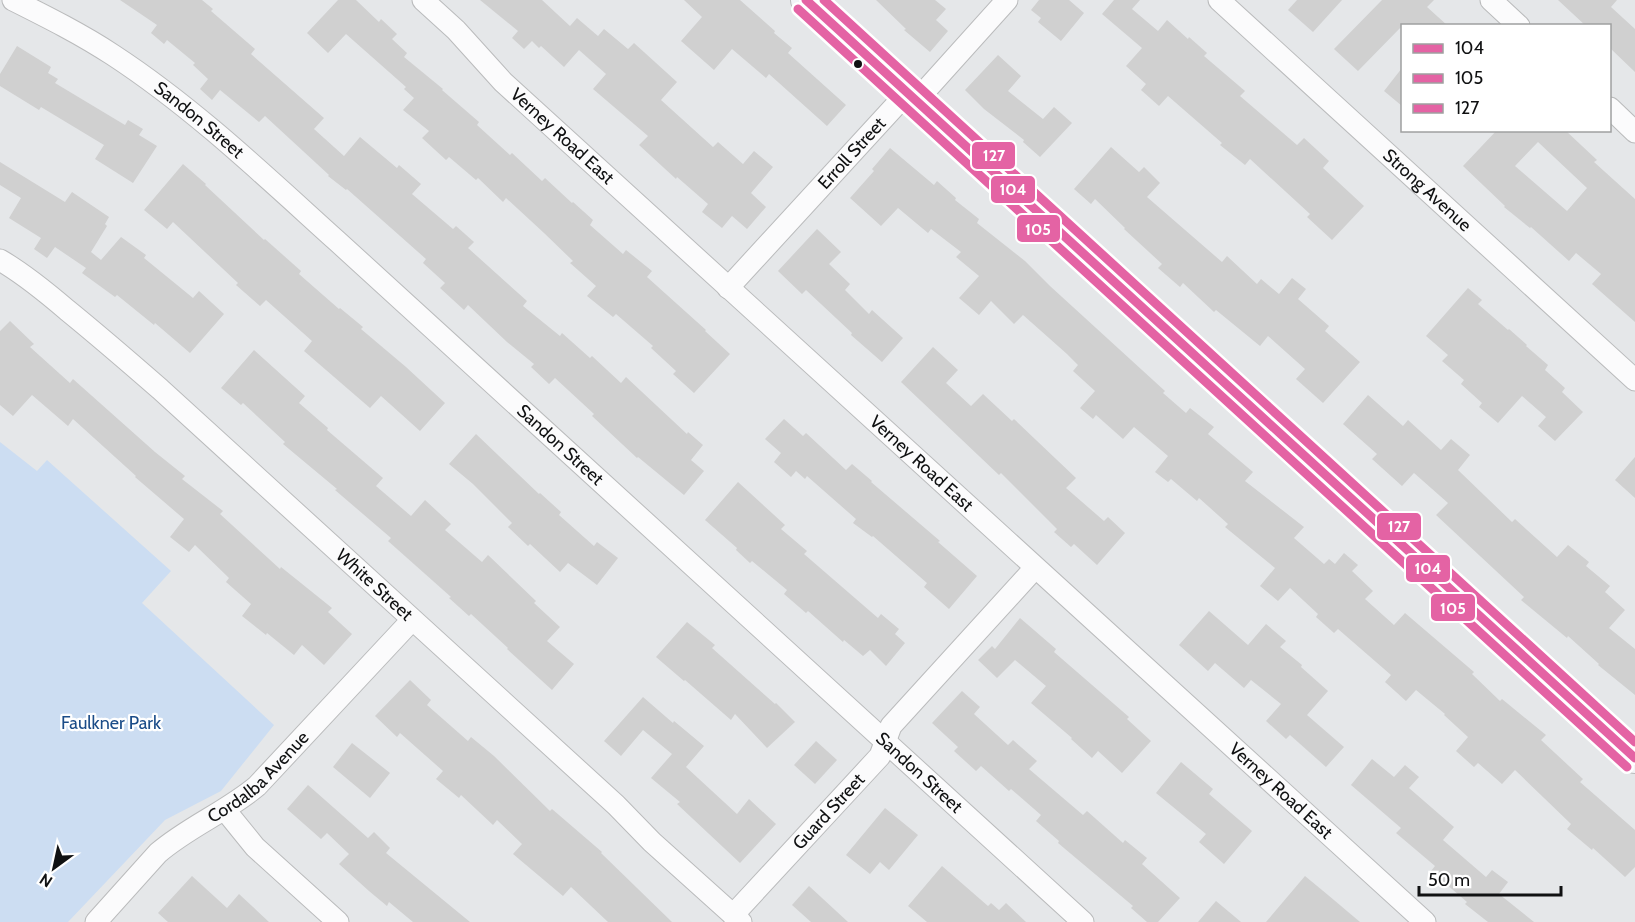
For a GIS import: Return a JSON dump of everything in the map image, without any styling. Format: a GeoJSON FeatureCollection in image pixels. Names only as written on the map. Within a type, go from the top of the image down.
{"type":"FeatureCollection","features":[{"type":"Feature","properties":{"kind":"main road"},"geometry":{"type":"LineString","coordinates":[[806,0],[1635,758]]}},
{"type":"Feature","properties":{"kind":"street","name":"Sandon Street"},"geometry":{"type":"LineString","coordinates":[[14,0],[77,33],[114,56],[184,107],[238,152],[1083,922]]}},
{"type":"Feature","properties":{"kind":"street","name":"Verney Road East"},"geometry":{"type":"LineString","coordinates":[[423,0],[456,30],[503,82],[1425,922]]}},
{"type":"Feature","properties":{"kind":"street","name":"Erroll Street"},"geometry":{"type":"LineString","coordinates":[[728,288],[896,105],[926,90],[1007,0]]}},
{"type":"Feature","properties":{"kind":"street","name":"Strong Avenue"},"geometry":{"type":"LineString","coordinates":[[1218,0],[1635,380]]}},
{"type":"Feature","properties":{"kind":"street"},"geometry":{"type":"LineString","coordinates":[[1491,0],[1517,24]]}},
{"type":"Feature","properties":{"kind":"street"},"geometry":{"type":"LineString","coordinates":[[1611,109],[1635,132]]}},
{"type":"Feature","properties":{"kind":"street","name":"White Street"},"geometry":{"type":"LineString","coordinates":[[0,260],[21,273],[108,343],[160,389],[737,918]]}},
{"type":"Feature","properties":{"kind":"street","name":"Guard Street"},"geometry":{"type":"LineString","coordinates":[[737,918],[880,756],[891,726],[1035,568]]}},
{"type":"Feature","properties":{"kind":"street","name":"Cordalba Avenue"},"geometry":{"type":"LineString","coordinates":[[96,922],[169,844],[225,810],[258,786],[411,620]]}},
{"type":"Feature","properties":{"kind":"street"},"geometry":{"type":"LineString","coordinates":[[225,810],[255,847],[338,922]]}},
{"type":"Feature","properties":{"kind":"green space","name":"Faulkner Park"},"geometry":{"type":"Polygon","coordinates":[[[0,442],[37,471],[47,460],[171,571],[142,603],[274,725],[221,791],[165,820],[68,922],[0,922],[0,442]]]}},
{"type":"Feature","properties":{"kind":"building"},"geometry":{"type":"Polygon","coordinates":[[[120,0],[202,0],[213,9],[211,11],[255,49],[251,54],[324,118],[314,129],[344,156],[360,137],[397,168],[399,165],[421,184],[412,194],[453,229],[456,226],[474,242],[468,248],[527,301],[523,306],[560,336],[562,333],[590,358],[592,356],[621,383],[626,377],[687,434],[688,432],[703,445],[691,460],[704,471],[684,495],[637,458],[555,378],[549,384],[531,367],[534,364],[468,305],[464,310],[440,288],[445,283],[423,263],[426,259],[347,189],[328,176],[265,116],[259,122],[220,90],[212,100],[200,89],[208,79],[193,65],[195,63],[167,40],[164,44],[151,33],[157,25],[120,0]]]}},
{"type":"Feature","properties":{"kind":"building"},"geometry":{"type":"Polygon","coordinates":[[[338,0],[356,0],[379,22],[381,19],[397,34],[392,39],[407,53],[404,57],[479,122],[477,125],[510,155],[512,153],[542,181],[545,178],[573,202],[593,220],[590,225],[623,254],[626,250],[652,271],[647,277],[730,354],[694,393],[673,374],[676,371],[651,348],[653,346],[616,314],[613,317],[587,296],[596,286],[570,263],[573,261],[544,233],[506,198],[503,202],[478,178],[476,180],[449,157],[446,160],[422,138],[429,131],[403,110],[414,98],[404,89],[406,87],[346,34],[328,53],[307,33],[338,0]]]}},
{"type":"Feature","properties":{"kind":"building"},"geometry":{"type":"Polygon","coordinates":[[[480,0],[542,0],[570,26],[577,18],[598,36],[604,29],[628,49],[634,43],[677,82],[661,100],[713,147],[718,142],[743,164],[754,151],[773,167],[751,193],[766,207],[747,229],[732,216],[722,228],[702,212],[708,204],[639,145],[648,136],[593,89],[606,74],[579,50],[564,67],[532,41],[524,49],[512,38],[518,31],[480,0]]]}},
{"type":"Feature","properties":{"kind":"building"},"geometry":{"type":"Polygon","coordinates":[[[684,0],[740,0],[792,48],[788,53],[846,105],[827,126],[769,74],[766,78],[732,49],[714,70],[681,41],[702,17],[684,0]]]}},
{"type":"Feature","properties":{"kind":"building"},"geometry":{"type":"Polygon","coordinates":[[[876,0],[935,0],[946,9],[936,20],[948,31],[930,52],[904,30],[906,29],[876,0]]]}},
{"type":"Feature","properties":{"kind":"building"},"geometry":{"type":"Polygon","coordinates":[[[1039,0],[1069,0],[1084,13],[1061,41],[1038,22],[1041,18],[1031,10],[1039,0]]]}},
{"type":"Feature","properties":{"kind":"building"},"geometry":{"type":"Polygon","coordinates":[[[1114,0],[1140,0],[1132,9],[1158,31],[1167,20],[1207,53],[1204,56],[1245,91],[1240,96],[1297,145],[1304,138],[1329,161],[1323,168],[1364,206],[1332,240],[1307,217],[1310,214],[1250,159],[1245,165],[1168,96],[1159,106],[1141,90],[1146,84],[1126,66],[1142,48],[1102,14],[1114,0]]]}},
{"type":"Feature","properties":{"kind":"building"},"geometry":{"type":"Polygon","coordinates":[[[1297,0],[1342,0],[1313,32],[1288,10],[1297,0]]]}},
{"type":"Feature","properties":{"kind":"building"},"geometry":{"type":"Polygon","coordinates":[[[1382,0],[1434,0],[1427,7],[1446,24],[1401,24],[1401,27],[1358,71],[1334,49],[1382,0]]]}},
{"type":"Feature","properties":{"kind":"building"},"geometry":{"type":"Polygon","coordinates":[[[1558,0],[1617,0],[1611,7],[1635,29],[1635,72],[1611,49],[1611,24],[1584,24],[1558,0]]]}},
{"type":"Feature","properties":{"kind":"building"},"geometry":{"type":"Polygon","coordinates":[[[17,46],[51,67],[48,73],[58,79],[55,83],[125,125],[128,120],[143,129],[139,135],[157,146],[133,183],[95,159],[104,145],[41,107],[39,110],[0,86],[0,74],[17,46]]]}},
{"type":"Feature","properties":{"kind":"building"},"geometry":{"type":"Polygon","coordinates":[[[998,55],[1021,76],[1008,91],[1043,119],[1054,107],[1072,123],[1040,157],[1023,142],[1024,140],[984,109],[965,90],[998,55]]]}},
{"type":"Feature","properties":{"kind":"building"},"geometry":{"type":"Polygon","coordinates":[[[1401,69],[1401,105],[1384,91],[1401,69]]]}},
{"type":"Feature","properties":{"kind":"building"},"geometry":{"type":"Polygon","coordinates":[[[1495,132],[1567,132],[1597,160],[1594,162],[1635,199],[1635,322],[1592,284],[1601,274],[1576,253],[1569,261],[1463,166],[1495,132]],[[1538,142],[1515,166],[1567,211],[1587,188],[1538,142]]]}},
{"type":"Feature","properties":{"kind":"building"},"geometry":{"type":"Polygon","coordinates":[[[1111,147],[1139,172],[1144,167],[1160,183],[1147,197],[1222,262],[1227,256],[1257,284],[1261,279],[1279,294],[1292,278],[1306,289],[1298,299],[1329,326],[1325,331],[1360,362],[1323,403],[1296,379],[1305,369],[1268,336],[1260,346],[1216,310],[1214,312],[1183,283],[1180,287],[1158,268],[1162,264],[1095,199],[1091,204],[1074,189],[1111,147]]]}},
{"type":"Feature","properties":{"kind":"building"},"geometry":{"type":"Polygon","coordinates":[[[890,148],[934,185],[937,181],[956,198],[955,200],[979,219],[977,223],[1025,261],[1186,413],[1190,408],[1214,427],[1208,434],[1253,472],[1245,481],[1304,527],[1294,538],[1324,564],[1329,559],[1335,564],[1344,553],[1358,565],[1352,571],[1373,591],[1365,599],[1394,625],[1405,613],[1474,672],[1472,674],[1500,701],[1502,699],[1546,735],[1541,740],[1583,779],[1580,782],[1635,830],[1635,867],[1625,877],[1593,848],[1592,850],[1567,829],[1571,824],[1515,770],[1502,784],[1478,763],[1474,767],[1456,751],[1468,737],[1445,714],[1416,690],[1406,701],[1385,682],[1391,675],[1338,629],[1334,633],[1316,617],[1318,614],[1290,588],[1278,601],[1260,586],[1275,568],[1225,527],[1228,524],[1199,498],[1197,501],[1171,479],[1168,482],[1155,472],[1168,456],[1134,427],[1123,439],[1096,415],[1093,419],[1080,408],[1095,391],[1073,371],[1078,365],[1067,354],[1023,315],[1014,324],[991,301],[979,315],[959,298],[979,276],[956,257],[961,252],[931,229],[928,233],[898,208],[881,226],[850,198],[874,171],[872,169],[890,148]]]}},
{"type":"Feature","properties":{"kind":"building"},"geometry":{"type":"Polygon","coordinates":[[[0,162],[65,202],[72,192],[109,217],[105,224],[107,226],[91,252],[101,260],[121,237],[146,255],[144,258],[193,298],[199,291],[224,314],[190,353],[155,323],[154,325],[117,295],[115,297],[82,273],[86,268],[55,247],[47,258],[34,249],[41,238],[9,218],[21,198],[0,185],[0,162]]]}},
{"type":"Feature","properties":{"kind":"building"},"geometry":{"type":"Polygon","coordinates":[[[183,164],[264,240],[301,271],[299,274],[363,327],[361,329],[445,403],[420,431],[381,396],[370,408],[304,351],[312,341],[266,300],[260,306],[173,222],[167,229],[144,210],[183,164]]]}},
{"type":"Feature","properties":{"kind":"building"},"geometry":{"type":"Polygon","coordinates":[[[817,229],[841,252],[829,264],[850,284],[845,290],[869,314],[872,310],[903,338],[882,362],[806,290],[802,294],[778,271],[817,229]]]}},
{"type":"Feature","properties":{"kind":"building"},"geometry":{"type":"Polygon","coordinates":[[[1468,288],[1482,300],[1478,304],[1548,365],[1545,370],[1565,388],[1562,392],[1583,412],[1555,441],[1538,426],[1546,417],[1522,396],[1498,423],[1479,407],[1482,403],[1461,384],[1464,380],[1442,361],[1448,355],[1426,336],[1468,288]]]}},
{"type":"Feature","properties":{"kind":"building"},"geometry":{"type":"Polygon","coordinates":[[[10,321],[34,344],[30,347],[70,383],[73,379],[185,476],[182,479],[223,511],[220,514],[280,569],[281,567],[332,608],[328,612],[352,634],[324,665],[302,645],[294,655],[242,616],[251,604],[226,582],[229,578],[195,545],[189,552],[170,537],[184,519],[73,419],[68,426],[32,395],[13,416],[0,405],[0,331],[10,321]]]}},
{"type":"Feature","properties":{"kind":"building"},"geometry":{"type":"Polygon","coordinates":[[[933,347],[958,370],[946,383],[971,406],[983,394],[1012,421],[1014,419],[1076,478],[1066,488],[1104,521],[1108,517],[1125,533],[1097,565],[1074,544],[1071,547],[1054,532],[1057,529],[1001,473],[999,475],[901,382],[933,347]]]}},
{"type":"Feature","properties":{"kind":"building"},"geometry":{"type":"Polygon","coordinates":[[[254,350],[305,396],[299,403],[383,478],[376,486],[411,516],[425,500],[451,524],[445,530],[482,562],[488,555],[560,627],[547,641],[574,664],[552,690],[388,541],[391,538],[283,444],[285,442],[243,403],[241,405],[221,388],[254,350]]]}},
{"type":"Feature","properties":{"kind":"building"},"geometry":{"type":"Polygon","coordinates":[[[1368,395],[1403,426],[1408,420],[1441,450],[1451,439],[1470,455],[1458,470],[1512,522],[1515,519],[1557,557],[1568,545],[1589,562],[1586,566],[1610,586],[1605,592],[1625,610],[1609,628],[1635,649],[1635,695],[1598,665],[1568,636],[1567,638],[1521,600],[1524,597],[1436,515],[1448,503],[1414,473],[1402,486],[1372,459],[1377,454],[1343,424],[1368,395]]]}},
{"type":"Feature","properties":{"kind":"building"},"geometry":{"type":"Polygon","coordinates":[[[784,419],[803,436],[806,433],[846,470],[852,464],[977,576],[949,609],[924,587],[927,583],[873,536],[853,523],[856,519],[807,476],[805,479],[796,471],[791,477],[774,462],[781,453],[765,439],[784,419]]]}},
{"type":"Feature","properties":{"kind":"building"},"geometry":{"type":"Polygon","coordinates":[[[476,434],[561,512],[559,515],[594,546],[597,542],[618,558],[597,585],[568,563],[560,572],[530,544],[528,546],[508,527],[512,523],[473,484],[449,464],[476,434]]]}},
{"type":"Feature","properties":{"kind":"building"},"geometry":{"type":"Polygon","coordinates":[[[1635,457],[1635,498],[1615,480],[1635,457]]]}},
{"type":"Feature","properties":{"kind":"building"},"geometry":{"type":"Polygon","coordinates":[[[738,482],[785,525],[781,529],[807,551],[804,554],[878,618],[881,614],[899,629],[895,634],[905,643],[886,666],[870,650],[863,656],[844,640],[843,642],[808,611],[806,613],[784,594],[787,590],[752,561],[750,563],[736,550],[737,548],[705,520],[738,482]]]}},
{"type":"Feature","properties":{"kind":"building"},"geometry":{"type":"Polygon","coordinates":[[[1209,611],[1248,645],[1266,624],[1286,641],[1280,647],[1328,691],[1307,715],[1344,747],[1326,767],[1290,735],[1286,739],[1266,721],[1281,704],[1251,680],[1244,688],[1215,663],[1208,671],[1179,645],[1209,611]]]}},
{"type":"Feature","properties":{"kind":"building"},"geometry":{"type":"Polygon","coordinates":[[[1020,618],[1056,649],[1054,652],[1129,717],[1127,719],[1151,741],[1122,773],[1098,751],[1092,758],[1031,703],[1046,686],[1015,660],[997,678],[978,660],[992,646],[995,649],[1020,618]]]}},
{"type":"Feature","properties":{"kind":"building"},"geometry":{"type":"Polygon","coordinates":[[[687,622],[715,645],[712,648],[795,722],[767,748],[735,714],[731,720],[656,657],[687,622]]]}},
{"type":"Feature","properties":{"kind":"building"},"geometry":{"type":"Polygon","coordinates":[[[410,680],[431,700],[427,705],[468,741],[471,737],[494,756],[550,811],[552,809],[602,852],[672,922],[608,922],[571,887],[563,896],[513,854],[522,844],[497,820],[493,825],[461,795],[459,798],[436,779],[443,771],[400,733],[397,737],[375,716],[410,680]]]}},
{"type":"Feature","properties":{"kind":"building"},"geometry":{"type":"Polygon","coordinates":[[[962,691],[980,707],[974,714],[1008,745],[1013,740],[1037,761],[1029,769],[1083,815],[1087,811],[1123,843],[1125,840],[1147,858],[1142,864],[1180,898],[1158,922],[1147,922],[1131,908],[1133,906],[1058,843],[1059,841],[1036,821],[1041,815],[1011,789],[1009,791],[981,766],[976,771],[954,751],[958,747],[932,723],[962,691]]]}},
{"type":"Feature","properties":{"kind":"building"},"geometry":{"type":"Polygon","coordinates":[[[643,697],[704,746],[686,767],[737,814],[749,799],[776,824],[740,863],[677,804],[680,802],[651,778],[672,754],[643,730],[621,756],[604,741],[643,697]]]}},
{"type":"Feature","properties":{"kind":"building"},"geometry":{"type":"Polygon","coordinates":[[[816,741],[837,760],[815,784],[794,765],[816,741]]]}},
{"type":"Feature","properties":{"kind":"building"},"geometry":{"type":"Polygon","coordinates":[[[352,743],[390,773],[370,798],[333,767],[352,743]]]}},
{"type":"Feature","properties":{"kind":"building"},"geometry":{"type":"Polygon","coordinates":[[[1372,759],[1394,777],[1405,765],[1419,777],[1409,788],[1454,827],[1443,840],[1486,877],[1492,870],[1508,882],[1499,894],[1534,922],[1488,922],[1465,904],[1467,902],[1431,871],[1435,866],[1396,833],[1401,828],[1351,785],[1372,759]]]}},
{"type":"Feature","properties":{"kind":"building"},"geometry":{"type":"Polygon","coordinates":[[[1181,762],[1213,789],[1209,794],[1252,831],[1224,864],[1199,842],[1206,834],[1156,793],[1181,762]]]}},
{"type":"Feature","properties":{"kind":"building"},"geometry":{"type":"Polygon","coordinates":[[[308,785],[368,838],[374,832],[390,848],[386,853],[470,922],[413,922],[389,902],[387,906],[369,891],[339,864],[349,854],[327,833],[321,839],[287,809],[308,785]]]}},
{"type":"Feature","properties":{"kind":"building"},"geometry":{"type":"Polygon","coordinates":[[[885,808],[918,835],[889,870],[880,862],[870,874],[846,855],[885,808]]]}},
{"type":"Feature","properties":{"kind":"building"},"geometry":{"type":"Polygon","coordinates":[[[942,866],[988,906],[991,903],[999,910],[1006,903],[1026,922],[927,922],[908,906],[942,866]]]}},
{"type":"Feature","properties":{"kind":"building"},"geometry":{"type":"Polygon","coordinates":[[[192,876],[227,908],[239,894],[269,922],[168,922],[158,913],[192,876]]]}},
{"type":"Feature","properties":{"kind":"building"},"geometry":{"type":"Polygon","coordinates":[[[1305,876],[1328,895],[1360,922],[1266,922],[1305,876]]]}},
{"type":"Feature","properties":{"kind":"building"},"geometry":{"type":"Polygon","coordinates":[[[809,886],[848,922],[811,922],[792,905],[809,886]]]}},
{"type":"Feature","properties":{"kind":"building"},"geometry":{"type":"Polygon","coordinates":[[[1216,901],[1241,922],[1198,922],[1216,901]]]}},
{"type":"Feature","properties":{"kind":"transit line","name":"104"},"geometry":{"type":"LineString","coordinates":[[806,0],[1635,758]]}},
{"type":"Feature","properties":{"kind":"transit line","name":"127"},"geometry":{"type":"LineString","coordinates":[[824,0],[1635,742]]}},
{"type":"Feature","properties":{"kind":"transit line","name":"105"},"geometry":{"type":"LineString","coordinates":[[798,9],[1627,767]]}}]}
